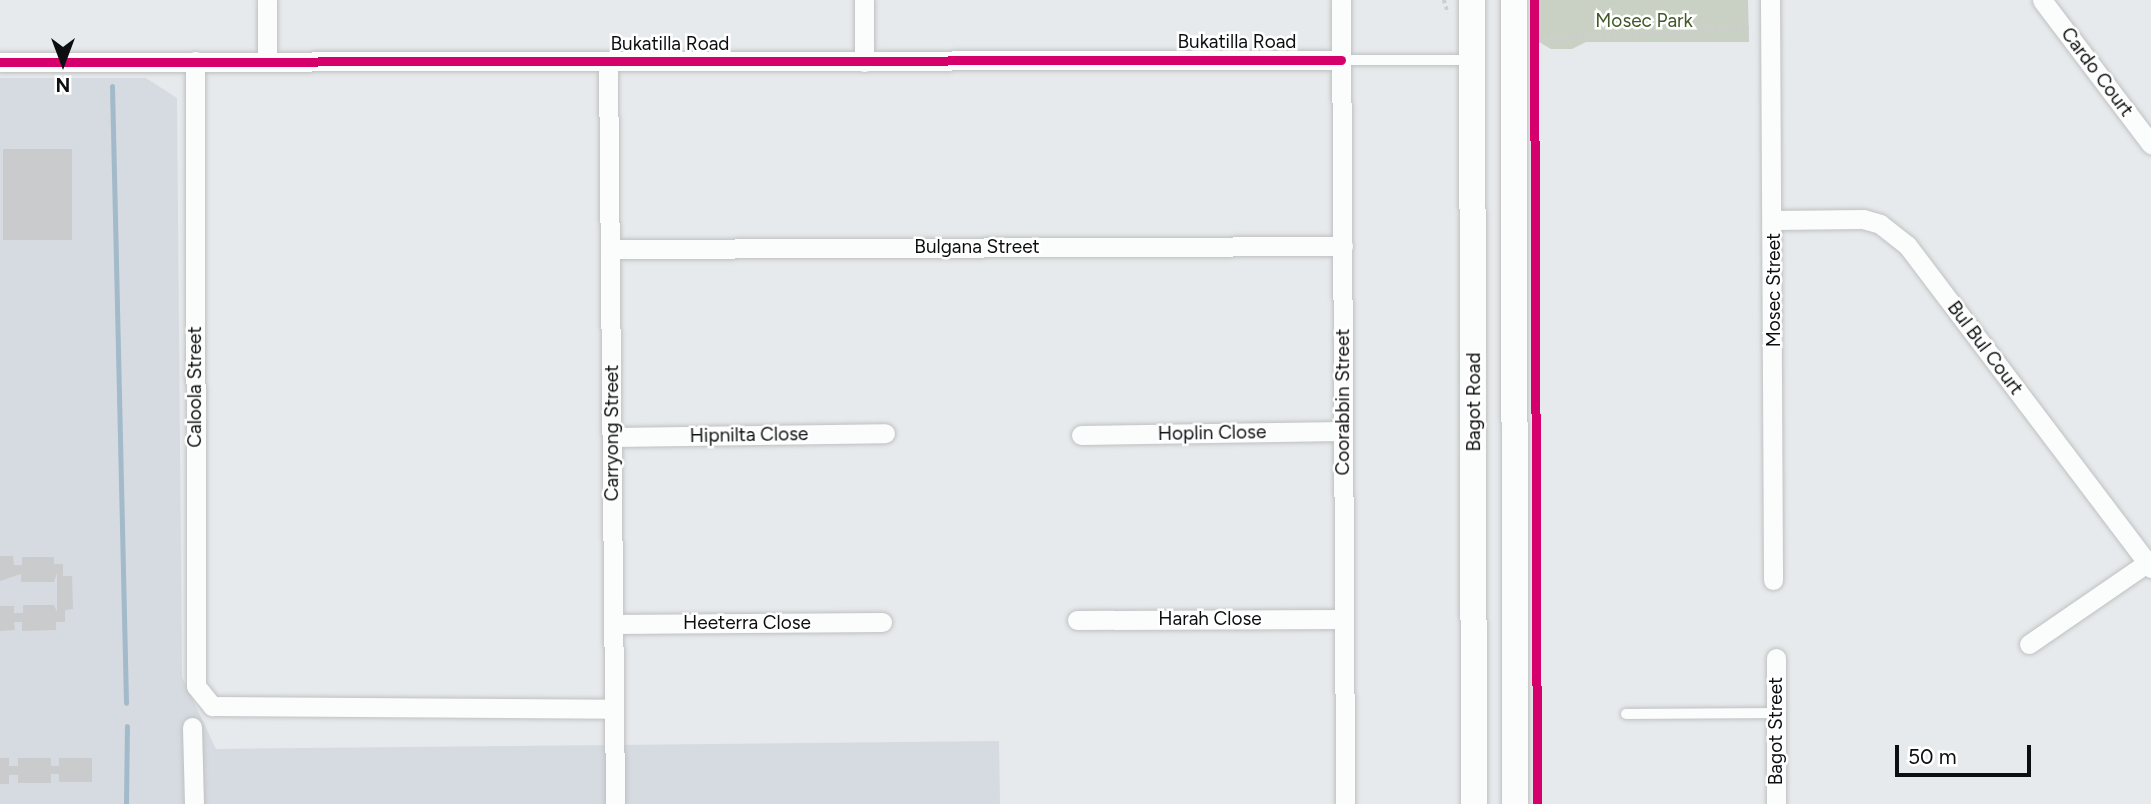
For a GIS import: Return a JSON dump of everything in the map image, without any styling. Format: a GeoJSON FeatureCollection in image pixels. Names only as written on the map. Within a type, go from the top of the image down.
{"type":"FeatureCollection","features":[{"type":"Feature","properties":{"kind":"main road","name":"Bagot Road"},"geometry":{"type":"LineString","coordinates":[[1472,0],[1474,804]]}},
{"type":"Feature","properties":{"kind":"main road"},"geometry":{"type":"LineString","coordinates":[[1514,0],[1515,804]]}},
{"type":"Feature","properties":{"kind":"street"},"geometry":{"type":"LineString","coordinates":[[267,0],[267,60]]}},
{"type":"Feature","properties":{"kind":"street"},"geometry":{"type":"LineString","coordinates":[[864,0],[864,62]]}},
{"type":"Feature","properties":{"kind":"street","name":"Coorabbin Street"},"geometry":{"type":"LineString","coordinates":[[1341,0],[1345,804]]}},
{"type":"Feature","properties":{"kind":"street","name":"Mosec Street"},"geometry":{"type":"LineString","coordinates":[[1770,0],[1774,220],[1773,580]]}},
{"type":"Feature","properties":{"kind":"street","name":"Cardo Court"},"geometry":{"type":"LineString","coordinates":[[2042,0],[2151,144]]}},
{"type":"Feature","properties":{"kind":"street","name":"Bukatilla Road"},"geometry":{"type":"LineString","coordinates":[[0,62],[1341,60]]}},
{"type":"Feature","properties":{"kind":"street","name":"Caloola Street"},"geometry":{"type":"LineString","coordinates":[[195,61],[196,686],[212,706],[614,709]]}},
{"type":"Feature","properties":{"kind":"street","name":"Carryong Street"},"geometry":{"type":"LineString","coordinates":[[608,62],[615,804]]}},
{"type":"Feature","properties":{"kind":"street","name":"Bul Bul Court"},"geometry":{"type":"LineString","coordinates":[[1774,220],[1863,219],[1880,224],[1907,245],[2149,566],[2029,644]]}},
{"type":"Feature","properties":{"kind":"street","name":"Bulgana Street"},"geometry":{"type":"LineString","coordinates":[[611,249],[1343,246]]}},
{"type":"Feature","properties":{"kind":"street","name":"Hoplin Close"},"geometry":{"type":"LineString","coordinates":[[1081,435],[1343,431]]}},
{"type":"Feature","properties":{"kind":"street","name":"Hipnilta Close"},"geometry":{"type":"LineString","coordinates":[[612,437],[885,433]]}},
{"type":"Feature","properties":{"kind":"street","name":"Harah Close"},"geometry":{"type":"LineString","coordinates":[[1077,620],[1342,619]]}},
{"type":"Feature","properties":{"kind":"street","name":"Heeterra Close"},"geometry":{"type":"LineString","coordinates":[[613,624],[882,622]]}},
{"type":"Feature","properties":{"kind":"street","name":"Bagot Street"},"geometry":{"type":"LineString","coordinates":[[1776,658],[1776,804]]}},
{"type":"Feature","properties":{"kind":"street"},"geometry":{"type":"LineString","coordinates":[[192,727],[194,804]]}},
{"type":"Feature","properties":{"kind":"lane"},"geometry":{"type":"LineString","coordinates":[[1341,60],[1473,60]]}},
{"type":"Feature","properties":{"kind":"lane"},"geometry":{"type":"LineString","coordinates":[[1626,714],[1776,713]]}},
{"type":"Feature","properties":{"kind":"path"},"geometry":{"type":"LineString","coordinates":[[1534,26],[1534,53]]}},
{"type":"Feature","properties":{"kind":"path"},"geometry":{"type":"LineString","coordinates":[[1534,40],[1769,27]]}},
{"type":"Feature","properties":{"kind":"shaded area"},"geometry":{"type":"Polygon","coordinates":[[[0,78],[146,78],[177,98],[182,677],[216,749],[999,741],[1000,804],[0,804],[0,78]]]}},
{"type":"Feature","properties":{"kind":"green space","name":"Mosec Park"},"geometry":{"type":"Polygon","coordinates":[[[1539,0],[1748,0],[1749,42],[1586,42],[1572,49],[1551,49],[1539,42],[1539,0]]]}},
{"type":"Feature","properties":{"kind":"building"},"geometry":{"type":"Polygon","coordinates":[[[3,149],[72,149],[72,240],[3,240],[3,149]]]}},
{"type":"Feature","properties":{"kind":"building"},"geometry":{"type":"Polygon","coordinates":[[[0,556],[13,556],[14,565],[22,565],[22,557],[54,557],[54,564],[63,564],[63,576],[72,576],[73,609],[65,610],[65,622],[56,622],[56,630],[22,631],[22,622],[14,622],[15,630],[0,631],[0,606],[14,606],[14,613],[23,613],[23,605],[54,605],[57,612],[57,573],[54,582],[21,582],[21,574],[0,581],[0,556]]]}},
{"type":"Feature","properties":{"kind":"building"},"geometry":{"type":"Polygon","coordinates":[[[0,758],[9,758],[9,766],[18,766],[18,758],[51,758],[51,766],[59,766],[59,758],[92,758],[92,782],[59,782],[59,774],[51,774],[51,783],[18,783],[18,775],[9,775],[9,784],[0,784],[0,758]]]}},
{"type":"Feature","properties":{"kind":"waterway"},"geometry":{"type":"LineString","coordinates":[[112,86],[126,703]]}},
{"type":"Feature","properties":{"kind":"waterway"},"geometry":{"type":"LineString","coordinates":[[126,804],[127,726]]}},
{"type":"Feature","properties":{"kind":"cycle path"},"geometry":{"type":"LineString","coordinates":[[1534,0],[1537,804]]}},
{"type":"Feature","properties":{"kind":"cycle path"},"geometry":{"type":"LineString","coordinates":[[0,62],[1341,60]]}}]}
